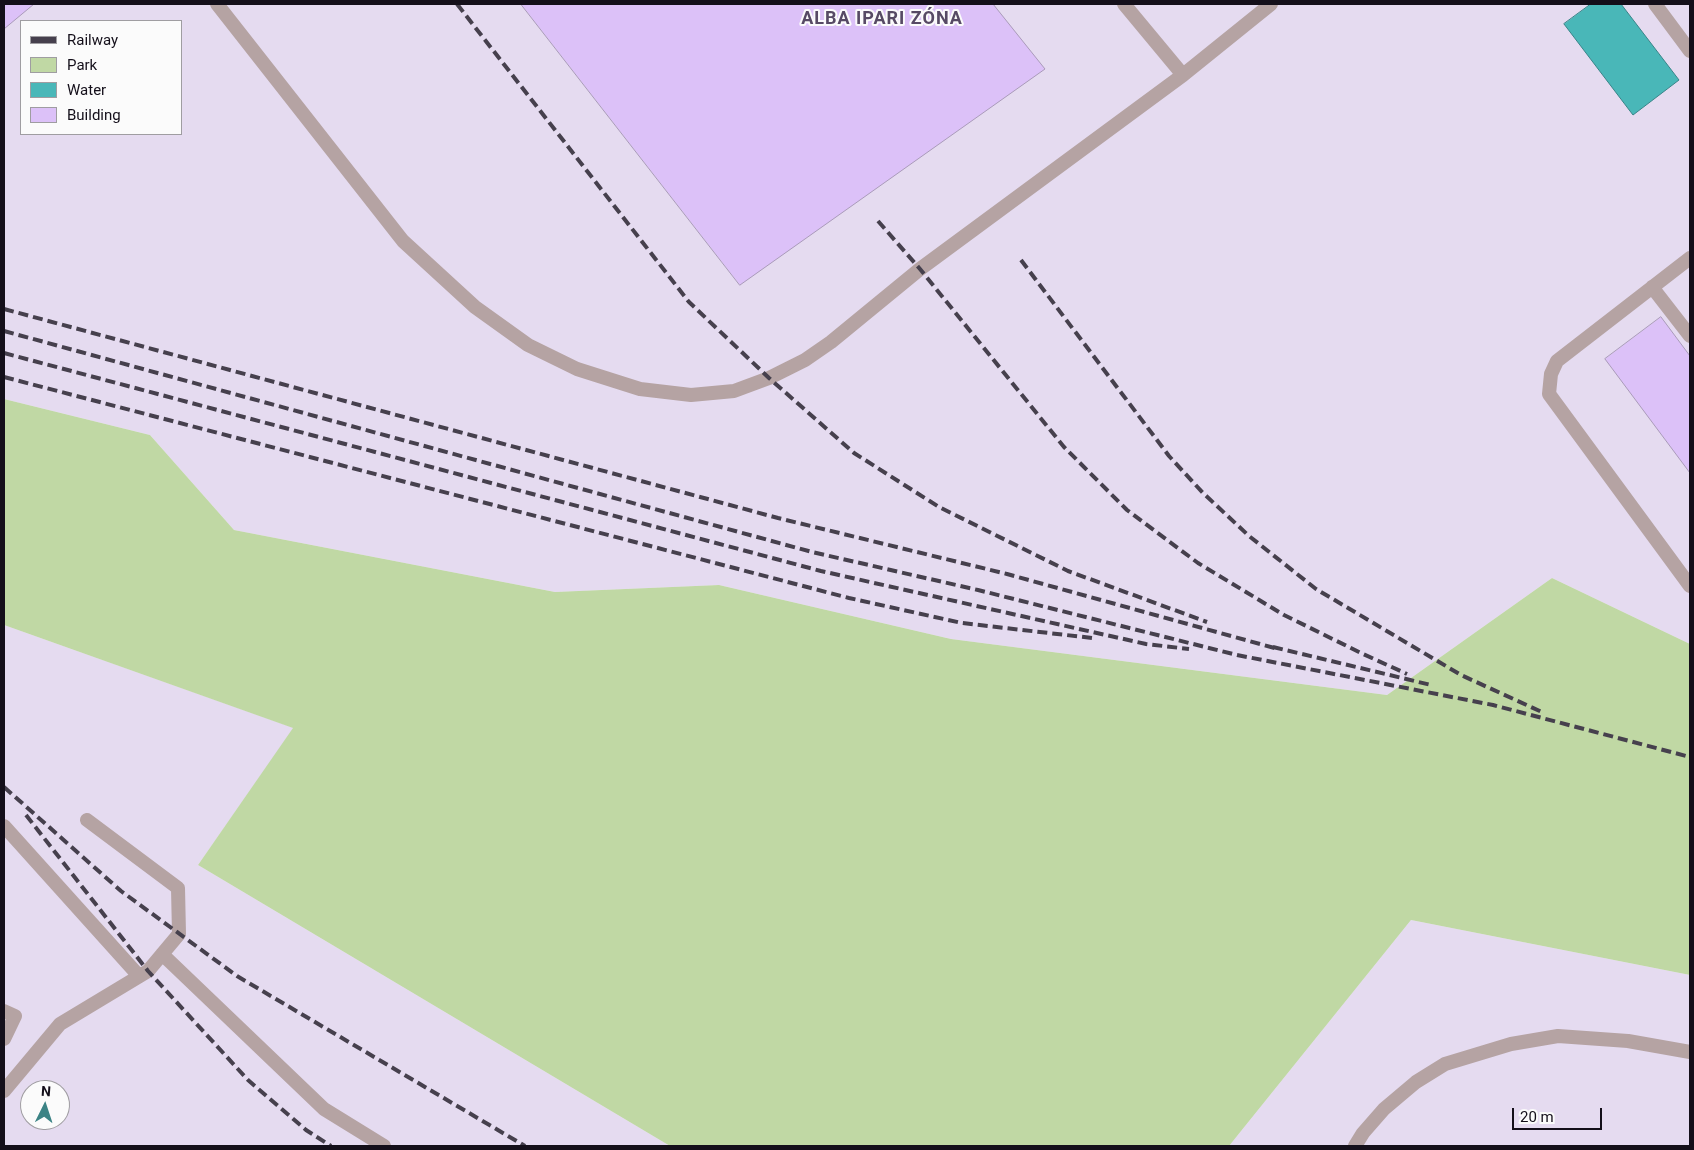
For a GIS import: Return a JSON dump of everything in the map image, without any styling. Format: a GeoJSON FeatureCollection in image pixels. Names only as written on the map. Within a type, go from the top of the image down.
{"type":"FeatureCollection","features":[{"type":"Feature","properties":{"kind":"lane"},"geometry":{"type":"LineString","coordinates":[[217,4],[403,241],[475,307],[528,345],[577,369],[640,389],[691,395],[734,391],[769,378],[805,360],[928,264],[1183,74],[1271,4]]}},
{"type":"Feature","properties":{"kind":"lane"},"geometry":{"type":"LineString","coordinates":[[1124,4],[1183,74]]}},
{"type":"Feature","properties":{"kind":"lane"},"geometry":{"type":"LineString","coordinates":[[1655,4],[1690,51]]}},
{"type":"Feature","properties":{"kind":"lane"},"geometry":{"type":"LineString","coordinates":[[1690,258],[1557,361],[1550,374],[1549,394],[1690,586]]}},
{"type":"Feature","properties":{"kind":"lane"},"geometry":{"type":"LineString","coordinates":[[1652,287],[1690,336]]}},
{"type":"Feature","properties":{"kind":"lane"},"geometry":{"type":"LineString","coordinates":[[4,1091],[60,1024],[148,972],[179,934],[178,888],[86,820]]}},
{"type":"Feature","properties":{"kind":"lane"},"geometry":{"type":"LineString","coordinates":[[4,826],[139,976]]}},
{"type":"Feature","properties":{"kind":"lane"},"geometry":{"type":"LineString","coordinates":[[162,954],[324,1109],[384,1146]]}},
{"type":"Feature","properties":{"kind":"lane"},"geometry":{"type":"LineString","coordinates":[[4,1011],[15,1016],[4,1039]]}},
{"type":"Feature","properties":{"kind":"lane"},"geometry":{"type":"LineString","coordinates":[[1356,1146],[1363,1134],[1384,1109],[1416,1082],[1445,1064],[1510,1044],[1558,1036],[1628,1041],[1690,1052]]}},
{"type":"Feature","properties":{"kind":"shaded area"},"geometry":{"type":"Polygon","coordinates":[[[4,4],[1690,4],[1690,644],[1552,578],[1387,695],[951,639],[719,585],[555,592],[234,530],[150,435],[4,399],[4,4]]]}},
{"type":"Feature","properties":{"kind":"shaded area"},"geometry":{"type":"Polygon","coordinates":[[[4,625],[294,728],[198,865],[670,1146],[4,1146],[4,625]]]}},
{"type":"Feature","properties":{"kind":"shaded area"},"geometry":{"type":"Polygon","coordinates":[[[1411,920],[1690,975],[1690,1146],[1229,1146],[1411,920]]]}},
{"type":"Feature","properties":{"kind":"green space"},"geometry":{"type":"Polygon","coordinates":[[[4,399],[150,435],[234,530],[555,592],[719,585],[951,639],[1387,695],[1552,578],[1690,644],[1690,975],[1411,920],[1229,1146],[670,1146],[198,865],[293,728],[4,625],[4,399]]]}},
{"type":"Feature","properties":{"kind":"water"},"geometry":{"type":"Polygon","coordinates":[[[1591,4],[1621,4],[1679,80],[1633,115],[1564,24],[1591,4]]]}},
{"type":"Feature","properties":{"kind":"building"},"geometry":{"type":"Polygon","coordinates":[[[4,4],[34,4],[4,29],[4,4]]]}},
{"type":"Feature","properties":{"kind":"building"},"geometry":{"type":"Polygon","coordinates":[[[521,4],[993,4],[1045,69],[740,285],[521,4]]]}},
{"type":"Feature","properties":{"kind":"building"},"geometry":{"type":"Polygon","coordinates":[[[1661,317],[1690,356],[1690,473],[1605,359],[1661,317]]]}},
{"type":"Feature","properties":{"kind":"railway"},"geometry":{"type":"LineString","coordinates":[[457,4],[689,302],[769,378],[854,453],[939,507],[1068,571],[1207,622]]}},
{"type":"Feature","properties":{"kind":"railway"},"geometry":{"type":"LineString","coordinates":[[878,221],[920,269],[1064,447],[1127,510],[1198,563],[1284,615],[1407,674]]}},
{"type":"Feature","properties":{"kind":"railway"},"geometry":{"type":"LineString","coordinates":[[1021,260],[1169,456],[1203,493],[1249,536],[1316,589],[1461,675],[1544,713]]}},
{"type":"Feature","properties":{"kind":"railway"},"geometry":{"type":"LineString","coordinates":[[4,309],[778,518],[1007,574],[1278,649]]}},
{"type":"Feature","properties":{"kind":"railway"},"geometry":{"type":"LineString","coordinates":[[4,331],[812,552],[978,590],[1237,655],[1493,705],[1690,757]]}},
{"type":"Feature","properties":{"kind":"railway"},"geometry":{"type":"LineString","coordinates":[[4,353],[821,571],[1146,644],[1189,649]]}},
{"type":"Feature","properties":{"kind":"railway"},"geometry":{"type":"LineString","coordinates":[[4,377],[849,598],[962,623],[1092,638]]}},
{"type":"Feature","properties":{"kind":"railway"},"geometry":{"type":"LineString","coordinates":[[1273,647],[1431,685]]}},
{"type":"Feature","properties":{"kind":"railway"},"geometry":{"type":"LineString","coordinates":[[4,787],[121,891],[237,976],[525,1146]]}},
{"type":"Feature","properties":{"kind":"railway"},"geometry":{"type":"LineString","coordinates":[[26,815],[148,971],[248,1080],[306,1130],[331,1146]]}},
{"type":"Feature","properties":{"kind":"district","name":"ALBA IPARI ZÓNA"},"geometry":{"type":"Point","coordinates":[882,19]}}]}
